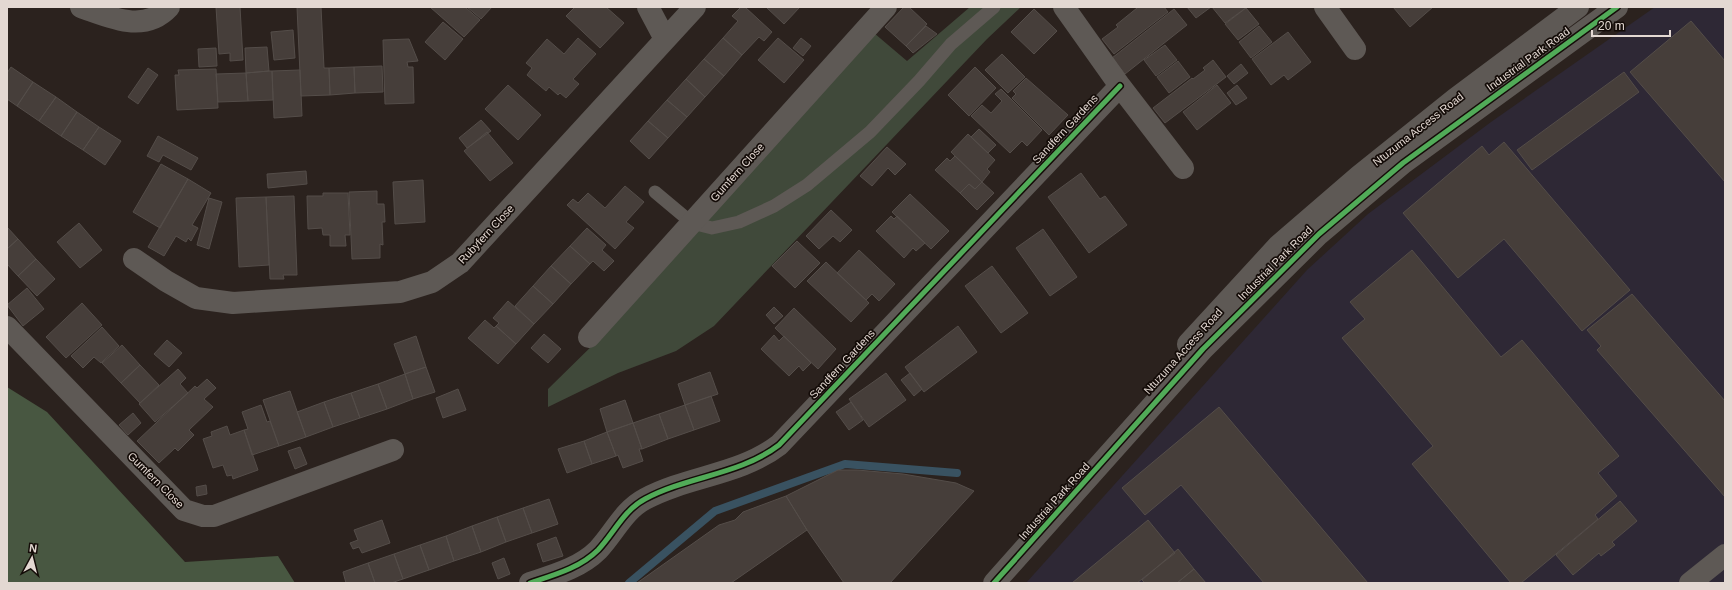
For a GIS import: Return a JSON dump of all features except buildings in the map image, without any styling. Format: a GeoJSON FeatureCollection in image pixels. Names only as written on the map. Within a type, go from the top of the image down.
{"type":"FeatureCollection","features":[{"type":"Feature","properties":{"kind":"street"},"geometry":{"type":"LineString","coordinates":[[81,7],[122,22],[136,22],[148,21],[158,16],[168,7]]}},
{"type":"Feature","properties":{"kind":"street"},"geometry":{"type":"LineString","coordinates":[[648,7],[665,39]]}},
{"type":"Feature","properties":{"kind":"street","name":"Rubyfern Close"},"geometry":{"type":"LineString","coordinates":[[134,259],[166,281],[196,298],[225,302],[400,292],[432,282],[460,263],[695,7]]}},
{"type":"Feature","properties":{"kind":"street","name":"Gumfern Close"},"geometry":{"type":"LineString","coordinates":[[589,337],[886,7]]}},
{"type":"Feature","properties":{"kind":"street"},"geometry":{"type":"LineString","coordinates":[[1064,7],[1120,86],[1183,168]]}},
{"type":"Feature","properties":{"kind":"street"},"geometry":{"type":"LineString","coordinates":[[1325,7],[1355,49]]}},
{"type":"Feature","properties":{"kind":"street","name":"Ntuzuma Access Road"},"geometry":{"type":"LineString","coordinates":[[979,583],[1085,460],[1280,245],[1371,166],[1455,99],[1578,7]]}},
{"type":"Feature","properties":{"kind":"street","name":"Industrial Park Road"},"geometry":{"type":"LineString","coordinates":[[994,583],[1203,349],[1319,234],[1403,163],[1616,7]]}},
{"type":"Feature","properties":{"kind":"street","name":"Sandfern Gardens"},"geometry":{"type":"LineString","coordinates":[[530,583],[564,571],[583,562],[597,550],[633,506],[645,499],[664,491],[749,464],[765,456],[779,445],[1120,86]]}},
{"type":"Feature","properties":{"kind":"street","name":"Gumfern Close"},"geometry":{"type":"LineString","coordinates":[[7,327],[184,510],[192,513],[214,516],[392,450]]}},
{"type":"Feature","properties":{"kind":"street"},"geometry":{"type":"LineString","coordinates":[[1690,583],[1725,554]]}},
{"type":"Feature","properties":{"kind":"lane"},"geometry":{"type":"LineString","coordinates":[[655,192],[692,223],[712,228],[739,222],[774,206],[807,185],[870,132],[919,81],[951,44],[994,7]]}},
{"type":"Feature","properties":{"kind":"shaded area"},"geometry":{"type":"Polygon","coordinates":[[[1655,7],[1725,7],[1725,583],[1026,583],[1307,270],[1368,214],[1491,122],[1655,7]]]}},
{"type":"Feature","properties":{"kind":"green space"},"geometry":{"type":"Polygon","coordinates":[[[970,7],[1021,7],[987,39],[714,326],[676,351],[618,373],[548,407],[548,389],[603,335],[874,33],[907,61],[970,7]]]}},
{"type":"Feature","properties":{"kind":"green space"},"geometry":{"type":"Polygon","coordinates":[[[7,387],[47,412],[185,562],[278,556],[295,583],[7,583],[7,387]]]}},
{"type":"Feature","properties":{"kind":"waterway"},"geometry":{"type":"LineString","coordinates":[[629,583],[715,511],[845,464],[957,473]]}},
{"type":"Feature","properties":{"kind":"cycle path"},"geometry":{"type":"LineString","coordinates":[[994,583],[1203,349],[1319,234],[1403,163],[1617,7]]}},
{"type":"Feature","properties":{"kind":"cycle path"},"geometry":{"type":"LineString","coordinates":[[530,583],[583,562],[598,550],[625,515],[645,499],[679,485],[748,463],[779,445],[1120,86]]}}]}
